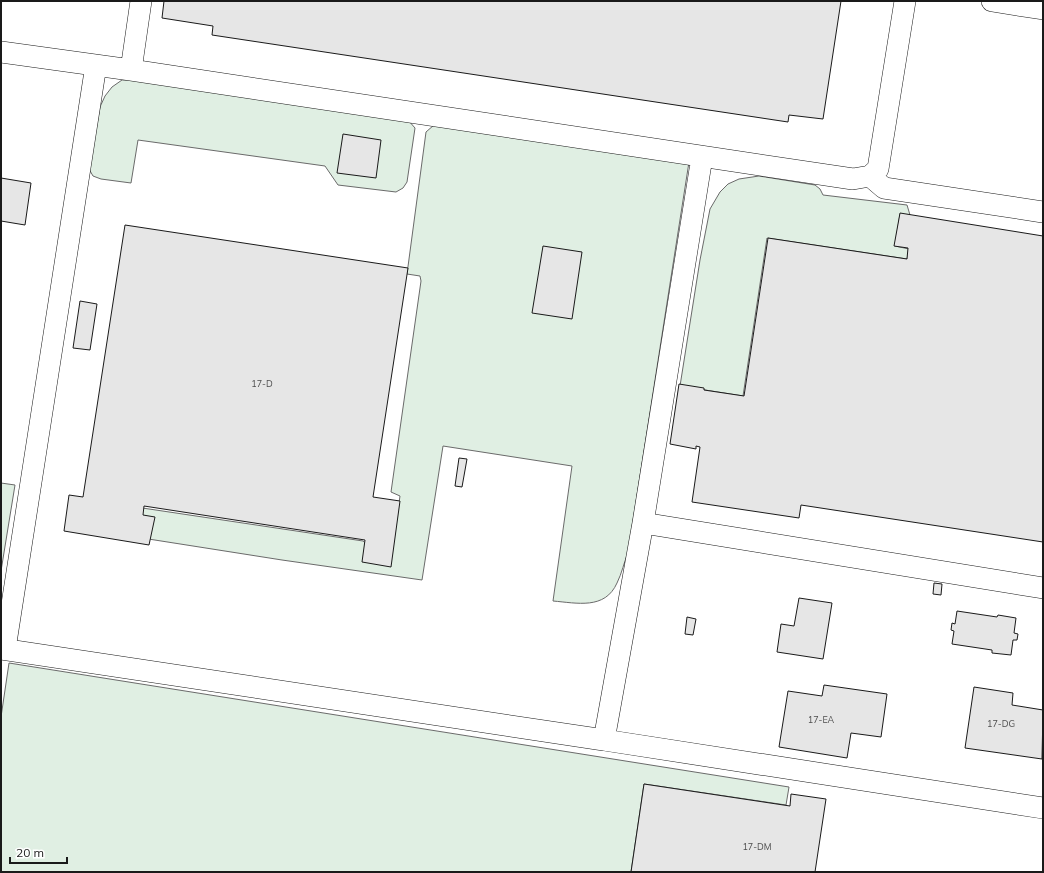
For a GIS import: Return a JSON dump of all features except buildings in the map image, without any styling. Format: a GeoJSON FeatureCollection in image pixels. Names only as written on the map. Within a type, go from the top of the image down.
{"type":"FeatureCollection","features":[{"type":"Feature","properties":{"kind":"lane"},"geometry":{"type":"LineString","coordinates":[[131,70],[141,1]]}},
{"type":"Feature","properties":{"kind":"lane"},"geometry":{"type":"LineString","coordinates":[[1,52],[131,70],[853,180],[870,176],[878,169],[905,1]]}},
{"type":"Feature","properties":{"kind":"lane"},"geometry":{"type":"LineString","coordinates":[[1002,2],[1043,9]]}},
{"type":"Feature","properties":{"kind":"lane"},"geometry":{"type":"LineString","coordinates":[[96,66],[3,649],[1043,808]]}},
{"type":"Feature","properties":{"kind":"lane"},"geometry":{"type":"LineString","coordinates":[[604,740],[643,523],[702,156]]}},
{"type":"Feature","properties":{"kind":"lane"},"geometry":{"type":"LineString","coordinates":[[870,176],[884,188],[1043,212]]}},
{"type":"Feature","properties":{"kind":"lane"},"geometry":{"type":"LineString","coordinates":[[643,523],[1043,588]]}},
{"type":"Feature","properties":{"kind":"green space"},"geometry":{"type":"Polygon","coordinates":[[[143,79],[408,120],[415,128],[407,182],[403,188],[396,192],[338,185],[325,166],[138,140],[131,183],[101,179],[93,176],[89,169],[100,107],[105,96],[112,87],[122,80],[143,79]]]}},
{"type":"Feature","properties":{"kind":"green space"},"geometry":{"type":"Polygon","coordinates":[[[434,125],[689,162],[628,553],[619,579],[612,592],[598,601],[590,603],[553,601],[572,466],[443,446],[422,580],[123,535],[89,500],[363,541],[390,564],[400,496],[391,492],[421,281],[420,276],[407,274],[426,132],[434,125]]]}},
{"type":"Feature","properties":{"kind":"green space"},"geometry":{"type":"Polygon","coordinates":[[[759,176],[815,185],[820,189],[823,195],[907,205],[910,215],[900,214],[895,246],[909,249],[907,259],[767,238],[743,396],[680,386],[700,260],[710,209],[720,192],[728,184],[739,179],[759,176]]]}},
{"type":"Feature","properties":{"kind":"green space"},"geometry":{"type":"Polygon","coordinates":[[[1,483],[15,485],[1,571],[1,483]]]}},
{"type":"Feature","properties":{"kind":"green space"},"geometry":{"type":"Polygon","coordinates":[[[9,663],[789,787],[786,805],[644,784],[631,872],[1,872],[1,717],[9,663]]]}}]}
